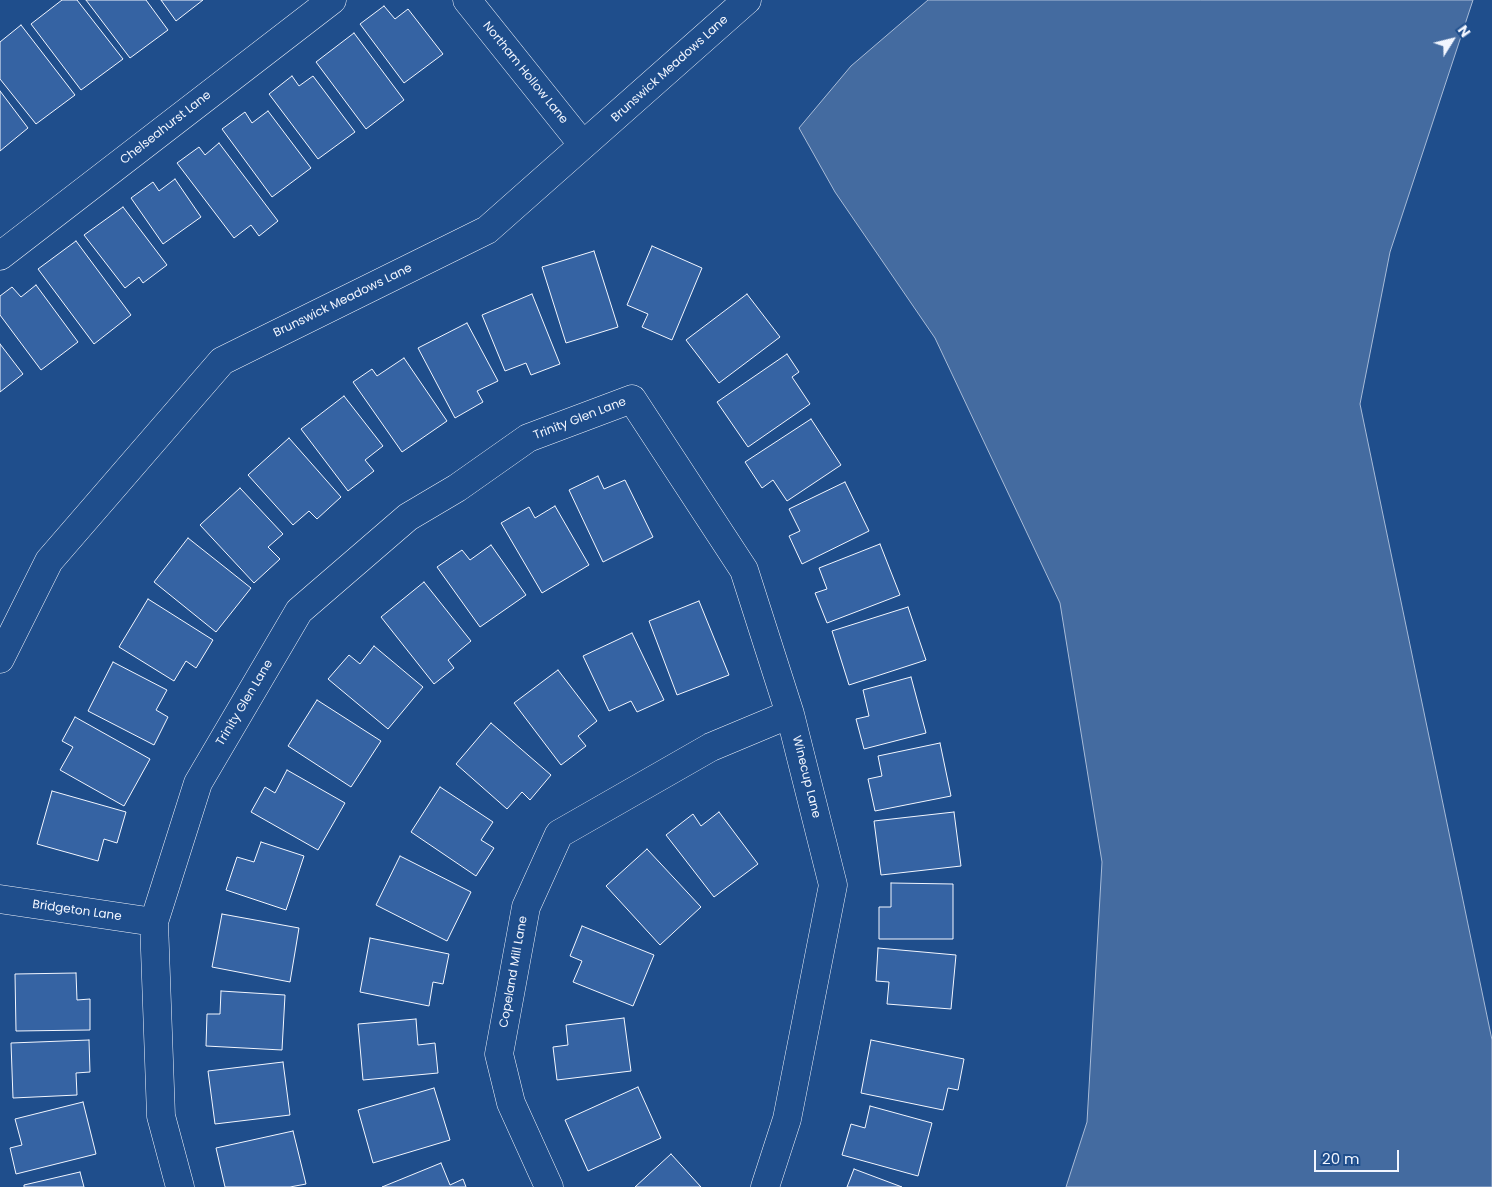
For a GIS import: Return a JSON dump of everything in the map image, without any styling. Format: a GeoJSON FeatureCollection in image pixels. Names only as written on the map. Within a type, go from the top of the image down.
{"type":"FeatureCollection","features":[{"type":"Feature","properties":{"kind":"street","name":"Chelseahurst Lane"},"geometry":{"type":"LineString","coordinates":[[0,256],[332,0]]}},
{"type":"Feature","properties":{"kind":"street","name":"Northam Hollow Lane"},"geometry":{"type":"LineString","coordinates":[[467,0],[583,145]]}},
{"type":"Feature","properties":{"kind":"street","name":"Brunswick Meadows Lane"},"geometry":{"type":"LineString","coordinates":[[0,659],[49,561],[222,361],[487,230],[747,0]]}},
{"type":"Feature","properties":{"kind":"street","name":"Winecup Lane"},"geometry":{"type":"LineString","coordinates":[[632,399],[744,570],[790,714],[833,885],[787,1118],[765,1187]]}},
{"type":"Feature","properties":{"kind":"street","name":"Trinity Glen Lane"},"geometry":{"type":"LineString","coordinates":[[180,1187],[161,1116],[154,922],[198,783],[300,611],[408,517],[457,488],[528,438],[632,399]]}},
{"type":"Feature","properties":{"kind":"street","name":"Copeland Mill Lane"},"geometry":{"type":"LineString","coordinates":[[549,1187],[511,1102],[499,1054],[526,907],[559,834],[711,747],[790,714]]}},
{"type":"Feature","properties":{"kind":"street","name":"Bridgeton Lane"},"geometry":{"type":"LineString","coordinates":[[0,899],[154,922]]}},
{"type":"Feature","properties":{"kind":"water"},"geometry":{"type":"Polygon","coordinates":[[[928,0],[1473,0],[1390,252],[1360,404],[1492,1040],[1492,1187],[1066,1187],[1087,1122],[1102,862],[1060,603],[935,338],[835,192],[799,128],[851,66],[928,0]]]}},
{"type":"Feature","properties":{"kind":"building"},"geometry":{"type":"Polygon","coordinates":[[[62,0],[77,0],[123,59],[81,90],[31,24],[62,0]]]}},
{"type":"Feature","properties":{"kind":"building"},"geometry":{"type":"Polygon","coordinates":[[[86,0],[146,0],[168,30],[130,58],[86,0]]]}},
{"type":"Feature","properties":{"kind":"building"},"geometry":{"type":"Polygon","coordinates":[[[161,0],[203,0],[176,21],[161,0]]]}},
{"type":"Feature","properties":{"kind":"building"},"geometry":{"type":"Polygon","coordinates":[[[384,6],[395,19],[408,9],[443,54],[404,83],[360,24],[384,6]]]}},
{"type":"Feature","properties":{"kind":"building"},"geometry":{"type":"Polygon","coordinates":[[[21,25],[75,95],[36,124],[0,79],[0,42],[21,25]]]}},
{"type":"Feature","properties":{"kind":"building"},"geometry":{"type":"Polygon","coordinates":[[[354,33],[404,100],[366,129],[316,62],[354,33]]]}},
{"type":"Feature","properties":{"kind":"building"},"geometry":{"type":"Polygon","coordinates":[[[292,76],[299,86],[313,76],[355,132],[318,159],[269,94],[292,76]]]}},
{"type":"Feature","properties":{"kind":"building"},"geometry":{"type":"Polygon","coordinates":[[[0,91],[28,128],[0,151],[0,91]]]}},
{"type":"Feature","properties":{"kind":"building"},"geometry":{"type":"Polygon","coordinates":[[[268,111],[311,168],[272,197],[222,129],[245,112],[252,123],[268,111]]]}},
{"type":"Feature","properties":{"kind":"building"},"geometry":{"type":"Polygon","coordinates":[[[219,143],[278,221],[259,236],[251,225],[234,238],[177,163],[199,147],[205,155],[219,143]]]}},
{"type":"Feature","properties":{"kind":"building"},"geometry":{"type":"Polygon","coordinates":[[[175,179],[201,217],[163,244],[131,198],[153,182],[159,191],[175,179]]]}},
{"type":"Feature","properties":{"kind":"building"},"geometry":{"type":"Polygon","coordinates":[[[123,207],[167,265],[143,283],[139,277],[125,288],[84,235],[123,207]]]}},
{"type":"Feature","properties":{"kind":"building"},"geometry":{"type":"Polygon","coordinates":[[[76,241],[131,315],[94,344],[38,269],[76,241]]]}},
{"type":"Feature","properties":{"kind":"building"},"geometry":{"type":"Polygon","coordinates":[[[652,246],[702,268],[672,340],[642,327],[648,314],[627,305],[652,246]]]}},
{"type":"Feature","properties":{"kind":"building"},"geometry":{"type":"Polygon","coordinates":[[[594,251],[618,327],[566,343],[542,267],[594,251]]]}},
{"type":"Feature","properties":{"kind":"building"},"geometry":{"type":"Polygon","coordinates":[[[36,285],[78,342],[41,370],[0,315],[0,296],[12,287],[21,297],[36,285]]]}},
{"type":"Feature","properties":{"kind":"building"},"geometry":{"type":"Polygon","coordinates":[[[532,294],[560,364],[531,375],[526,363],[505,371],[482,315],[532,294]]]}},
{"type":"Feature","properties":{"kind":"building"},"geometry":{"type":"Polygon","coordinates":[[[747,294],[780,337],[719,383],[686,340],[747,294]]]}},
{"type":"Feature","properties":{"kind":"building"},"geometry":{"type":"Polygon","coordinates":[[[467,323],[498,381],[477,391],[483,402],[455,418],[418,348],[467,323]]]}},
{"type":"Feature","properties":{"kind":"building"},"geometry":{"type":"Polygon","coordinates":[[[0,344],[23,374],[0,392],[0,344]]]}},
{"type":"Feature","properties":{"kind":"building"},"geometry":{"type":"Polygon","coordinates":[[[787,354],[799,372],[792,377],[810,404],[748,447],[717,402],[787,354]]]}},
{"type":"Feature","properties":{"kind":"building"},"geometry":{"type":"Polygon","coordinates":[[[404,358],[447,421],[402,452],[353,382],[372,369],[377,376],[404,358]]]}},
{"type":"Feature","properties":{"kind":"building"},"geometry":{"type":"Polygon","coordinates":[[[344,396],[383,446],[365,460],[374,471],[348,491],[301,429],[344,396]]]}},
{"type":"Feature","properties":{"kind":"building"},"geometry":{"type":"Polygon","coordinates":[[[811,419],[841,465],[787,501],[773,480],[762,488],[745,462],[811,419]]]}},
{"type":"Feature","properties":{"kind":"building"},"geometry":{"type":"Polygon","coordinates":[[[289,438],[341,497],[317,519],[309,511],[293,525],[248,475],[289,438]]]}},
{"type":"Feature","properties":{"kind":"building"},"geometry":{"type":"Polygon","coordinates":[[[598,476],[604,489],[625,480],[653,537],[603,562],[569,490],[598,476]]]}},
{"type":"Feature","properties":{"kind":"building"},"geometry":{"type":"Polygon","coordinates":[[[845,482],[869,531],[802,564],[789,536],[800,531],[789,509],[845,482]]]}},
{"type":"Feature","properties":{"kind":"building"},"geometry":{"type":"Polygon","coordinates":[[[240,488],[283,534],[268,547],[280,559],[254,583],[200,525],[240,488]]]}},
{"type":"Feature","properties":{"kind":"building"},"geometry":{"type":"Polygon","coordinates":[[[555,506],[589,565],[542,593],[501,523],[529,507],[535,518],[555,506]]]}},
{"type":"Feature","properties":{"kind":"building"},"geometry":{"type":"Polygon","coordinates":[[[188,538],[251,588],[216,632],[154,582],[188,538]]]}},
{"type":"Feature","properties":{"kind":"building"},"geometry":{"type":"Polygon","coordinates":[[[880,544],[900,595],[827,623],[815,593],[827,589],[819,568],[880,544]]]}},
{"type":"Feature","properties":{"kind":"building"},"geometry":{"type":"Polygon","coordinates":[[[491,545],[526,595],[480,627],[437,567],[462,550],[470,560],[491,545]]]}},
{"type":"Feature","properties":{"kind":"building"},"geometry":{"type":"Polygon","coordinates":[[[424,582],[471,641],[448,660],[454,668],[434,684],[381,617],[424,582]]]}},
{"type":"Feature","properties":{"kind":"building"},"geometry":{"type":"Polygon","coordinates":[[[148,599],[213,640],[196,668],[186,661],[174,681],[119,647],[148,599]]]}},
{"type":"Feature","properties":{"kind":"building"},"geometry":{"type":"Polygon","coordinates":[[[699,601],[729,675],[677,695],[649,621],[699,601]]]}},
{"type":"Feature","properties":{"kind":"building"},"geometry":{"type":"Polygon","coordinates":[[[908,607],[926,660],[849,685],[832,631],[908,607]]]}},
{"type":"Feature","properties":{"kind":"building"},"geometry":{"type":"Polygon","coordinates":[[[632,633],[664,700],[637,712],[631,701],[609,711],[583,656],[632,633]]]}},
{"type":"Feature","properties":{"kind":"building"},"geometry":{"type":"Polygon","coordinates":[[[374,646],[423,687],[388,729],[328,679],[349,655],[360,664],[374,646]]]}},
{"type":"Feature","properties":{"kind":"building"},"geometry":{"type":"Polygon","coordinates":[[[113,662],[167,690],[156,710],[168,717],[154,745],[88,711],[113,662]]]}},
{"type":"Feature","properties":{"kind":"building"},"geometry":{"type":"Polygon","coordinates":[[[558,670],[597,721],[578,736],[586,746],[561,765],[514,703],[558,670]]]}},
{"type":"Feature","properties":{"kind":"building"},"geometry":{"type":"Polygon","coordinates":[[[911,677],[926,733],[864,749],[856,719],[869,716],[863,690],[911,677]]]}},
{"type":"Feature","properties":{"kind":"building"},"geometry":{"type":"Polygon","coordinates":[[[317,700],[381,741],[351,787],[288,746],[317,700]]]}},
{"type":"Feature","properties":{"kind":"building"},"geometry":{"type":"Polygon","coordinates":[[[75,717],[150,759],[124,806],[60,770],[73,747],[62,741],[75,717]]]}},
{"type":"Feature","properties":{"kind":"building"},"geometry":{"type":"Polygon","coordinates":[[[491,723],[551,775],[530,800],[522,792],[507,809],[456,764],[491,723]]]}},
{"type":"Feature","properties":{"kind":"building"},"geometry":{"type":"Polygon","coordinates":[[[940,743],[951,796],[875,811],[868,779],[882,776],[878,756],[940,743]]]}},
{"type":"Feature","properties":{"kind":"building"},"geometry":{"type":"Polygon","coordinates":[[[287,770],[345,803],[318,850],[251,812],[265,787],[275,793],[287,770]]]}},
{"type":"Feature","properties":{"kind":"building"},"geometry":{"type":"Polygon","coordinates":[[[440,787],[493,822],[481,840],[494,848],[476,876],[411,832],[440,787]]]}},
{"type":"Feature","properties":{"kind":"building"},"geometry":{"type":"Polygon","coordinates":[[[52,791],[126,812],[117,843],[104,839],[98,861],[37,844],[52,791]]]}},
{"type":"Feature","properties":{"kind":"building"},"geometry":{"type":"Polygon","coordinates":[[[719,812],[758,864],[714,897],[666,835],[693,814],[701,826],[719,812]]]}},
{"type":"Feature","properties":{"kind":"building"},"geometry":{"type":"Polygon","coordinates":[[[954,812],[961,866],[881,875],[874,821],[954,812]]]}},
{"type":"Feature","properties":{"kind":"building"},"geometry":{"type":"Polygon","coordinates":[[[261,842],[304,856],[286,910],[226,890],[237,857],[254,862],[261,842]]]}},
{"type":"Feature","properties":{"kind":"building"},"geometry":{"type":"Polygon","coordinates":[[[647,849],[701,907],[660,945],[606,886],[647,849]]]}},
{"type":"Feature","properties":{"kind":"building"},"geometry":{"type":"Polygon","coordinates":[[[400,856],[471,892],[447,941],[376,905],[400,856]]]}},
{"type":"Feature","properties":{"kind":"building"},"geometry":{"type":"Polygon","coordinates":[[[891,883],[953,884],[953,939],[879,939],[879,907],[891,907],[891,883]]]}},
{"type":"Feature","properties":{"kind":"building"},"geometry":{"type":"Polygon","coordinates":[[[222,914],[299,928],[290,982],[212,967],[222,914]]]}},
{"type":"Feature","properties":{"kind":"building"},"geometry":{"type":"Polygon","coordinates":[[[582,926],[654,955],[633,1006],[573,982],[582,961],[570,956],[582,926]]]}},
{"type":"Feature","properties":{"kind":"building"},"geometry":{"type":"Polygon","coordinates":[[[370,938],[449,954],[443,984],[433,982],[429,1006],[360,992],[370,938]]]}},
{"type":"Feature","properties":{"kind":"building"},"geometry":{"type":"Polygon","coordinates":[[[878,948],[956,955],[951,1009],[887,1004],[889,982],[876,981],[878,948]]]}},
{"type":"Feature","properties":{"kind":"building"},"geometry":{"type":"Polygon","coordinates":[[[76,973],[77,1000],[90,999],[90,1030],[16,1031],[15,974],[76,973]]]}},
{"type":"Feature","properties":{"kind":"building"},"geometry":{"type":"Polygon","coordinates":[[[221,991],[285,995],[282,1050],[206,1046],[207,1014],[220,1014],[221,991]]]}},
{"type":"Feature","properties":{"kind":"building"},"geometry":{"type":"Polygon","coordinates":[[[624,1018],[631,1071],[557,1080],[553,1047],[568,1045],[566,1025],[624,1018]]]}},
{"type":"Feature","properties":{"kind":"building"},"geometry":{"type":"Polygon","coordinates":[[[416,1019],[418,1045],[435,1043],[438,1073],[363,1080],[358,1024],[416,1019]]]}},
{"type":"Feature","properties":{"kind":"building"},"geometry":{"type":"Polygon","coordinates":[[[89,1040],[90,1072],[76,1073],[77,1095],[13,1098],[11,1043],[89,1040]]]}},
{"type":"Feature","properties":{"kind":"building"},"geometry":{"type":"Polygon","coordinates":[[[871,1040],[964,1059],[958,1090],[948,1088],[943,1110],[861,1093],[871,1040]]]}},
{"type":"Feature","properties":{"kind":"building"},"geometry":{"type":"Polygon","coordinates":[[[283,1062],[290,1115],[215,1124],[208,1071],[283,1062]]]}},
{"type":"Feature","properties":{"kind":"building"},"geometry":{"type":"Polygon","coordinates":[[[638,1087],[661,1138],[588,1171],[565,1120],[638,1087]]]}},
{"type":"Feature","properties":{"kind":"building"},"geometry":{"type":"Polygon","coordinates":[[[434,1088],[450,1140],[373,1163],[358,1110],[434,1088]]]}},
{"type":"Feature","properties":{"kind":"building"},"geometry":{"type":"Polygon","coordinates":[[[83,1102],[96,1154],[16,1174],[10,1148],[22,1145],[15,1119],[83,1102]]]}},
{"type":"Feature","properties":{"kind":"building"},"geometry":{"type":"Polygon","coordinates":[[[870,1106],[932,1123],[918,1176],[842,1155],[851,1124],[865,1128],[870,1106]]]}},
{"type":"Feature","properties":{"kind":"building"},"geometry":{"type":"Polygon","coordinates":[[[293,1131],[306,1184],[290,1187],[225,1187],[216,1148],[293,1131]]]}},
{"type":"Feature","properties":{"kind":"building"},"geometry":{"type":"Polygon","coordinates":[[[671,1154],[701,1187],[635,1187],[671,1154]]]}},
{"type":"Feature","properties":{"kind":"building"},"geometry":{"type":"Polygon","coordinates":[[[441,1163],[450,1185],[463,1179],[466,1187],[382,1187],[441,1163]]]}},
{"type":"Feature","properties":{"kind":"building"},"geometry":{"type":"Polygon","coordinates":[[[854,1169],[902,1187],[847,1187],[854,1169]]]}},
{"type":"Feature","properties":{"kind":"building"},"geometry":{"type":"Polygon","coordinates":[[[80,1172],[84,1187],[24,1187],[24,1185],[80,1172]]]}}]}
